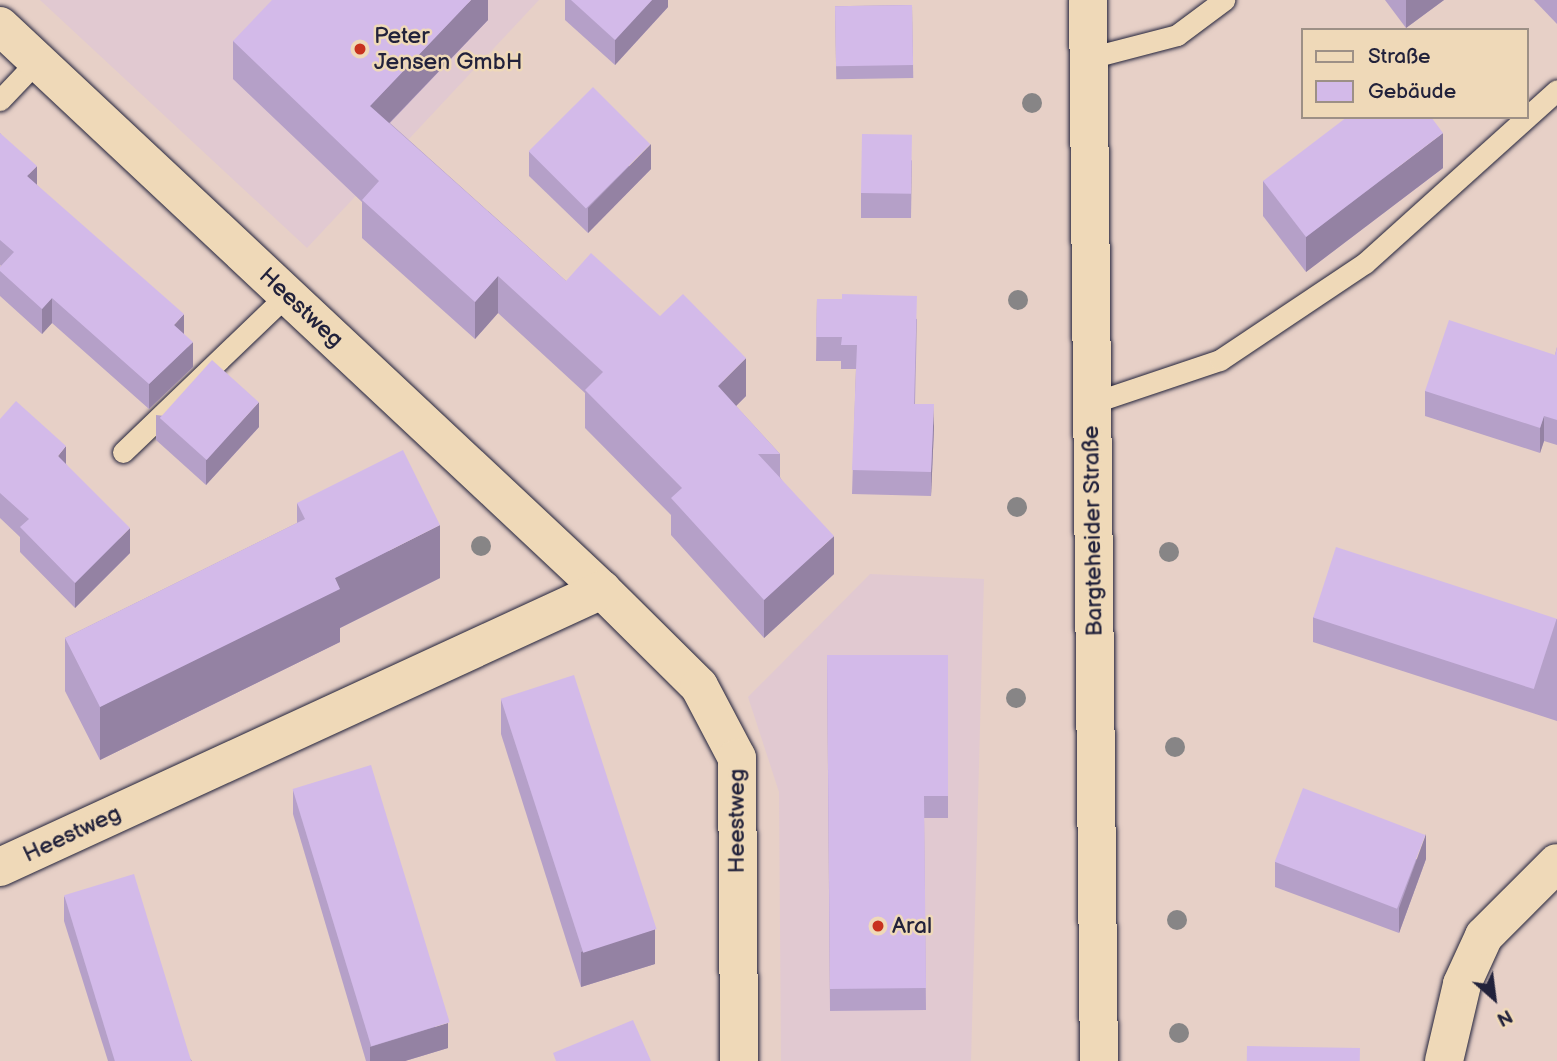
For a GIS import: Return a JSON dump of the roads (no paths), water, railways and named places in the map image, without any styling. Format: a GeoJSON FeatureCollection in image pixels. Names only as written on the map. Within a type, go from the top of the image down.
{"type":"FeatureCollection","features":[{"type":"Feature","properties":{"kind":"street","name":"Bargteheider Straße"},"geometry":{"type":"LineString","coordinates":[[1088,0],[1099,1061]]}},
{"type":"Feature","properties":{"kind":"street","name":"Heestweg"},"geometry":{"type":"LineString","coordinates":[[0,26],[602,590],[699,686],[737,758],[739,1061]]}},
{"type":"Feature","properties":{"kind":"street","name":"Heestweg"},"geometry":{"type":"LineString","coordinates":[[0,867],[602,590]]}},
{"type":"Feature","properties":{"kind":"street"},"geometry":{"type":"LineString","coordinates":[[1444,1061],[1462,984],[1484,936],[1557,863]]}},
{"type":"Feature","properties":{"kind":"lane"},"geometry":{"type":"LineString","coordinates":[[1089,58],[1177,35],[1224,0]]}},
{"type":"Feature","properties":{"kind":"lane"},"geometry":{"type":"LineString","coordinates":[[0,100],[37,61]]}},
{"type":"Feature","properties":{"kind":"lane"},"geometry":{"type":"LineString","coordinates":[[1529,115],[1557,90]]}},
{"type":"Feature","properties":{"kind":"lane"},"geometry":{"type":"LineString","coordinates":[[1092,404],[1220,360],[1354,270],[1524,119]]}},
{"type":"Feature","properties":{"kind":"lane"},"geometry":{"type":"LineString","coordinates":[[123,452],[287,295]]}},
{"type":"Feature","properties":{"kind":"place","name":"Peter Jensen GmbH"},"geometry":{"type":"Point","coordinates":[360,49]}},
{"type":"Feature","properties":{"kind":"place","name":"Aral"},"geometry":{"type":"Point","coordinates":[878,926]}}]}
